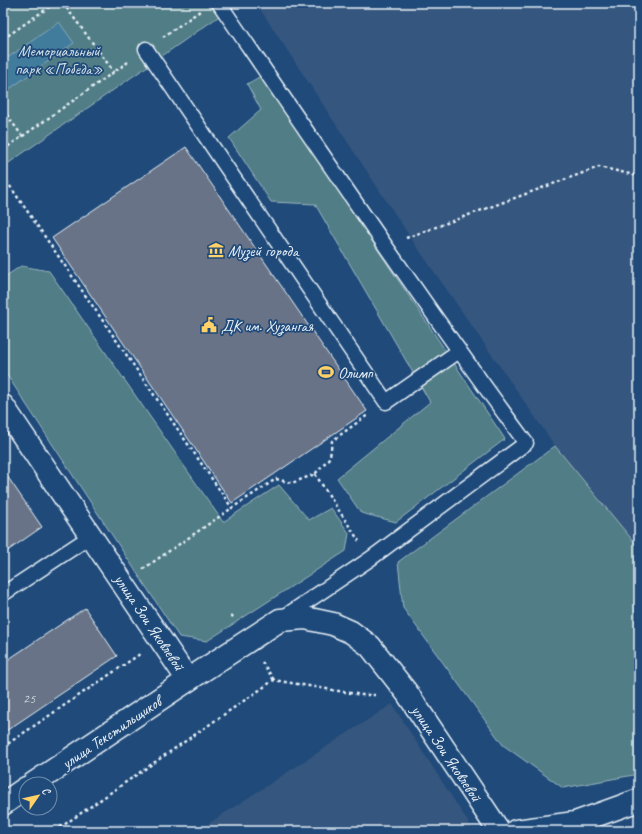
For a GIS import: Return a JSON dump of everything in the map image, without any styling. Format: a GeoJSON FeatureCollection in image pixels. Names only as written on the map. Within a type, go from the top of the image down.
{"type":"FeatureCollection","features":[{"type":"Feature","properties":{"kind":"street","name":"улица Зои Яковлевой"},"geometry":{"type":"LineString","coordinates":[[3,406],[188,680],[280,620],[305,618],[333,624],[351,632],[370,646],[407,693],[499,831]]}},
{"type":"Feature","properties":{"kind":"street","name":"улица Текстильщиков"},"geometry":{"type":"LineString","coordinates":[[45,776],[188,680]]}},
{"type":"Feature","properties":{"kind":"street"},"geometry":{"type":"LineString","coordinates":[[3,804],[18,794]]}},
{"type":"Feature","properties":{"kind":"street"},"geometry":{"type":"LineString","coordinates":[[516,831],[575,823],[639,800]]}},
{"type":"Feature","properties":{"kind":"lane"},"geometry":{"type":"LineString","coordinates":[[220,3],[458,351],[526,443],[370,559],[280,620]]}},
{"type":"Feature","properties":{"kind":"lane"},"geometry":{"type":"LineString","coordinates":[[146,49],[386,402],[458,351]]}},
{"type":"Feature","properties":{"kind":"lane"},"geometry":{"type":"LineString","coordinates":[[3,594],[91,536]]}},
{"type":"Feature","properties":{"kind":"path"},"geometry":{"type":"LineString","coordinates":[[3,39],[54,3]]}},
{"type":"Feature","properties":{"kind":"path"},"geometry":{"type":"LineString","coordinates":[[63,3],[114,72]]}},
{"type":"Feature","properties":{"kind":"path"},"geometry":{"type":"LineString","coordinates":[[3,150],[205,7]]}},
{"type":"Feature","properties":{"kind":"path"},"geometry":{"type":"LineString","coordinates":[[3,110],[23,137]]}},
{"type":"Feature","properties":{"kind":"path"},"geometry":{"type":"LineString","coordinates":[[385,246],[600,167],[639,176]]}},
{"type":"Feature","properties":{"kind":"path"},"geometry":{"type":"LineString","coordinates":[[3,176],[232,508]]}},
{"type":"Feature","properties":{"kind":"path"},"geometry":{"type":"LineString","coordinates":[[139,572],[232,508],[276,480],[292,483],[315,474],[330,457],[332,441],[386,402]]}},
{"type":"Feature","properties":{"kind":"path"},"geometry":{"type":"LineString","coordinates":[[315,474],[370,559]]}},
{"type":"Feature","properties":{"kind":"path"},"geometry":{"type":"LineString","coordinates":[[231,615],[235,620]]}},
{"type":"Feature","properties":{"kind":"path"},"geometry":{"type":"LineString","coordinates":[[3,747],[142,653]]}},
{"type":"Feature","properties":{"kind":"path"},"geometry":{"type":"LineString","coordinates":[[259,656],[274,680]]}},
{"type":"Feature","properties":{"kind":"path"},"geometry":{"type":"LineString","coordinates":[[56,831],[274,680],[362,695],[407,693]]}},
{"type":"Feature","properties":{"kind":"shaded area"},"geometry":{"type":"Polygon","coordinates":[[[256,3],[639,3],[639,548],[555,446],[410,237],[256,3]]]}},
{"type":"Feature","properties":{"kind":"shaded area"},"geometry":{"type":"Polygon","coordinates":[[[59,22],[74,43],[8,90],[3,83],[3,61],[59,22]]]}},
{"type":"Feature","properties":{"kind":"shaded area"},"geometry":{"type":"Polygon","coordinates":[[[392,704],[474,831],[197,831],[392,704]]]}},
{"type":"Feature","properties":{"kind":"green space","name":"Мемориальный парк «Победа»"},"geometry":{"type":"Polygon","coordinates":[[[3,3],[238,3],[3,167],[3,3]]]}},
{"type":"Feature","properties":{"kind":"green space"},"geometry":{"type":"Polygon","coordinates":[[[261,76],[505,439],[396,522],[361,513],[337,478],[430,402],[315,204],[271,202],[229,138],[261,110],[247,84],[261,76]]]}},
{"type":"Feature","properties":{"kind":"green space"},"geometry":{"type":"Polygon","coordinates":[[[21,266],[49,271],[223,522],[279,485],[309,520],[331,508],[349,533],[346,551],[207,641],[179,637],[3,369],[3,278],[21,266]]]}},
{"type":"Feature","properties":{"kind":"green space"},"geometry":{"type":"Polygon","coordinates":[[[555,446],[639,548],[639,774],[563,788],[503,745],[403,608],[398,562],[555,446]]]}},
{"type":"Feature","properties":{"kind":"building","name":"ДК им. Хузангая"},"geometry":{"type":"Polygon","coordinates":[[[186,147],[367,411],[232,503],[52,238],[186,147]]]}},
{"type":"Feature","properties":{"kind":"building"},"geometry":{"type":"Polygon","coordinates":[[[3,470],[42,527],[3,554],[3,470]]]}},
{"type":"Feature","properties":{"kind":"building"},"geometry":{"type":"Polygon","coordinates":[[[85,608],[117,656],[3,733],[3,663],[85,608]]]}},
{"type":"Feature","properties":{"kind":"place","name":"Музей города"},"geometry":{"type":"Point","coordinates":[216,250]}},
{"type":"Feature","properties":{"kind":"place","name":"ДК им. Хузангая"},"geometry":{"type":"Point","coordinates":[209,325]}},
{"type":"Feature","properties":{"kind":"place","name":"Олимп"},"geometry":{"type":"Point","coordinates":[326,372]}}]}
